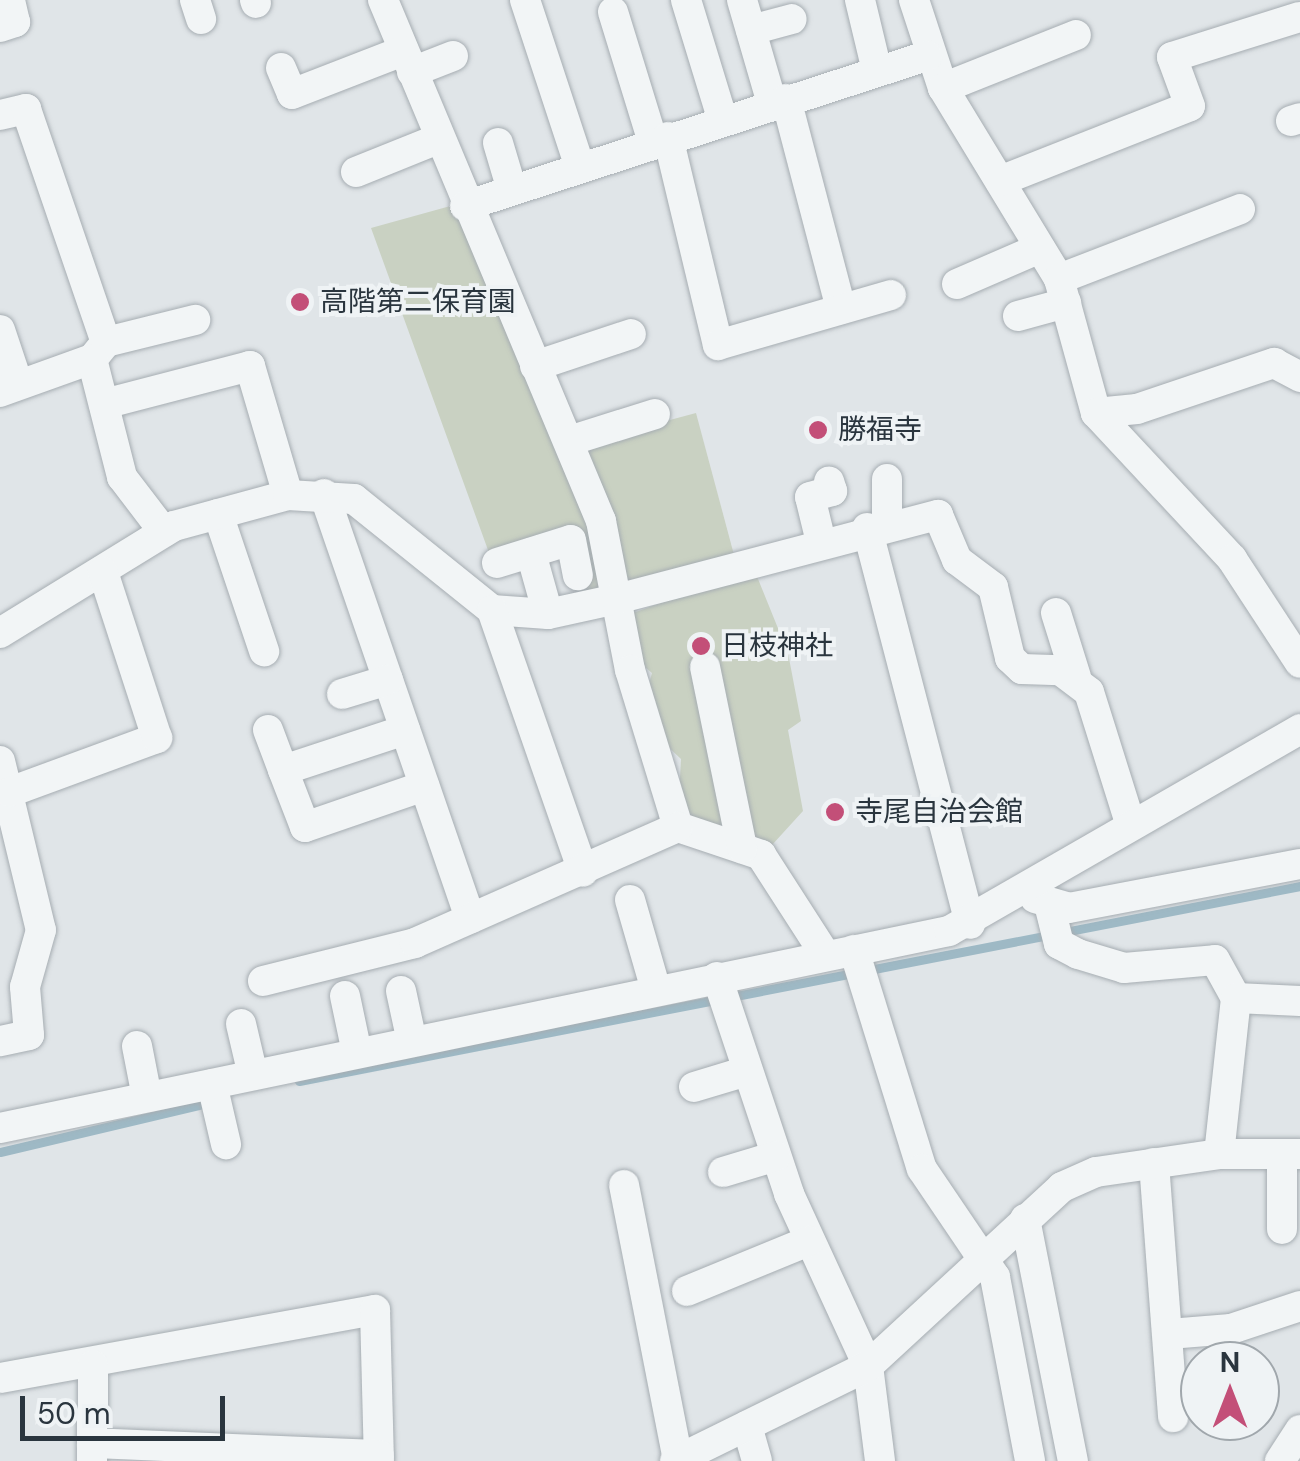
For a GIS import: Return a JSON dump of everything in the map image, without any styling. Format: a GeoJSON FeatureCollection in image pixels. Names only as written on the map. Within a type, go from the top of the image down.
{"type":"FeatureCollection","features":[{"type":"Feature","properties":{"kind":"street"},"geometry":{"type":"LineString","coordinates":[[0,27],[15,22],[10,0]]}},
{"type":"Feature","properties":{"kind":"street"},"geometry":{"type":"LineString","coordinates":[[383,0],[465,206],[601,521],[617,599],[678,827]]}},
{"type":"Feature","properties":{"kind":"street"},"geometry":{"type":"LineString","coordinates":[[526,0],[580,167]]}},
{"type":"Feature","properties":{"kind":"street"},"geometry":{"type":"LineString","coordinates":[[686,0],[722,118]]}},
{"type":"Feature","properties":{"kind":"street"},"geometry":{"type":"LineString","coordinates":[[742,0],[779,100],[840,309]]}},
{"type":"Feature","properties":{"kind":"street"},"geometry":{"type":"LineString","coordinates":[[860,0],[877,71]]}},
{"type":"Feature","properties":{"kind":"street"},"geometry":{"type":"LineString","coordinates":[[914,0],[927,56],[943,88],[1063,291],[1096,412],[1232,559],[1300,663]]}},
{"type":"Feature","properties":{"kind":"street"},"geometry":{"type":"LineString","coordinates":[[613,12],[660,139],[718,345],[891,295]]}},
{"type":"Feature","properties":{"kind":"street"},"geometry":{"type":"LineString","coordinates":[[1000,181],[1190,106],[1172,57],[1300,17]]}},
{"type":"Feature","properties":{"kind":"street"},"geometry":{"type":"LineString","coordinates":[[751,30],[792,19]]}},
{"type":"Feature","properties":{"kind":"street"},"geometry":{"type":"LineString","coordinates":[[943,88],[1076,35]]}},
{"type":"Feature","properties":{"kind":"street"},"geometry":{"type":"LineString","coordinates":[[323,49],[334,78]]}},
{"type":"Feature","properties":{"kind":"street"},"geometry":{"type":"LineString","coordinates":[[281,68],[292,94],[334,78],[453,56]]}},
{"type":"Feature","properties":{"kind":"street"},"geometry":{"type":"LineString","coordinates":[[465,206],[722,118],[927,56]]}},
{"type":"Feature","properties":{"kind":"street"},"geometry":{"type":"LineString","coordinates":[[0,115],[26,109],[99,351],[104,404],[122,477],[164,532]]}},
{"type":"Feature","properties":{"kind":"street"},"geometry":{"type":"LineString","coordinates":[[356,172],[438,139]]}},
{"type":"Feature","properties":{"kind":"street"},"geometry":{"type":"LineString","coordinates":[[498,143],[512,190]]}},
{"type":"Feature","properties":{"kind":"street"},"geometry":{"type":"LineString","coordinates":[[1018,316],[1240,209]]}},
{"type":"Feature","properties":{"kind":"street"},"geometry":{"type":"LineString","coordinates":[[956,284],[1040,248]]}},
{"type":"Feature","properties":{"kind":"street"},"geometry":{"type":"LineString","coordinates":[[0,330],[9,388],[99,351],[196,320]]}},
{"type":"Feature","properties":{"kind":"street"},"geometry":{"type":"LineString","coordinates":[[534,366],[631,334]]}},
{"type":"Feature","properties":{"kind":"street"},"geometry":{"type":"LineString","coordinates":[[1096,412],[1137,410],[1274,363],[1300,377]]}},
{"type":"Feature","properties":{"kind":"street"},"geometry":{"type":"LineString","coordinates":[[104,404],[250,366],[288,496]]}},
{"type":"Feature","properties":{"kind":"street"},"geometry":{"type":"LineString","coordinates":[[569,441],[655,414]]}},
{"type":"Feature","properties":{"kind":"street"},"geometry":{"type":"LineString","coordinates":[[887,479],[877,527],[970,924]]}},
{"type":"Feature","properties":{"kind":"street"},"geometry":{"type":"LineString","coordinates":[[822,542],[810,497],[832,491],[829,481]]}},
{"type":"Feature","properties":{"kind":"street"},"geometry":{"type":"LineString","coordinates":[[324,494],[470,920]]}},
{"type":"Feature","properties":{"kind":"street"},"geometry":{"type":"LineString","coordinates":[[0,633],[164,532],[288,496],[324,494],[354,498],[492,610],[583,872]]}},
{"type":"Feature","properties":{"kind":"street"},"geometry":{"type":"LineString","coordinates":[[218,514],[264,650]]}},
{"type":"Feature","properties":{"kind":"street"},"geometry":{"type":"LineString","coordinates":[[492,610],[548,614],[617,599],[877,527],[938,515],[957,560],[993,587],[1010,658],[1022,669],[1076,677]]}},
{"type":"Feature","properties":{"kind":"street"},"geometry":{"type":"LineString","coordinates":[[498,563],[571,540],[578,575]]}},
{"type":"Feature","properties":{"kind":"street"},"geometry":{"type":"LineString","coordinates":[[530,553],[548,614]]}},
{"type":"Feature","properties":{"kind":"street"},"geometry":{"type":"LineString","coordinates":[[8,805],[158,738],[103,572]]}},
{"type":"Feature","properties":{"kind":"street"},"geometry":{"type":"LineString","coordinates":[[1056,613],[1076,677],[1100,717],[1131,826]]}},
{"type":"Feature","properties":{"kind":"street"},"geometry":{"type":"LineString","coordinates":[[706,667],[742,848]]}},
{"type":"Feature","properties":{"kind":"street"},"geometry":{"type":"LineString","coordinates":[[342,694],[388,680]]}},
{"type":"Feature","properties":{"kind":"street"},"geometry":{"type":"LineString","coordinates":[[1039,901],[1131,826],[1300,729]]}},
{"type":"Feature","properties":{"kind":"street"},"geometry":{"type":"LineString","coordinates":[[268,730],[305,827],[424,786]]}},
{"type":"Feature","properties":{"kind":"street"},"geometry":{"type":"LineString","coordinates":[[283,770],[405,730]]}},
{"type":"Feature","properties":{"kind":"street"},"geometry":{"type":"LineString","coordinates":[[0,761],[41,930],[14,972],[29,1035],[0,1041]]}},
{"type":"Feature","properties":{"kind":"street"},"geometry":{"type":"LineString","coordinates":[[263,982],[415,944],[678,827],[762,855],[840,953],[922,1169],[984,1254],[1030,1461]]}},
{"type":"Feature","properties":{"kind":"street"},"geometry":{"type":"LineString","coordinates":[[0,1128],[840,953],[970,924],[1039,901],[1300,864]]}},
{"type":"Feature","properties":{"kind":"street"},"geometry":{"type":"LineString","coordinates":[[630,900],[656,990]]}},
{"type":"Feature","properties":{"kind":"street"},"geometry":{"type":"LineString","coordinates":[[1039,901],[1058,944],[1078,954],[1124,968],[1215,960],[1236,998],[1219,1154]]}},
{"type":"Feature","properties":{"kind":"street"},"geometry":{"type":"LineString","coordinates":[[716,977],[809,1241],[868,1366],[880,1461]]}},
{"type":"Feature","properties":{"kind":"street"},"geometry":{"type":"LineString","coordinates":[[401,991],[412,1042]]}},
{"type":"Feature","properties":{"kind":"street"},"geometry":{"type":"LineString","coordinates":[[345,996],[357,1053]]}},
{"type":"Feature","properties":{"kind":"street"},"geometry":{"type":"LineString","coordinates":[[1236,998],[1300,1001]]}},
{"type":"Feature","properties":{"kind":"street"},"geometry":{"type":"LineString","coordinates":[[242,1024],[253,1075]]}},
{"type":"Feature","properties":{"kind":"street"},"geometry":{"type":"LineString","coordinates":[[137,1046],[147,1097]]}},
{"type":"Feature","properties":{"kind":"street"},"geometry":{"type":"LineString","coordinates":[[694,1087],[748,1070]]}},
{"type":"Feature","properties":{"kind":"street"},"geometry":{"type":"LineString","coordinates":[[212,1084],[226,1144]]}},
{"type":"Feature","properties":{"kind":"street"},"geometry":{"type":"LineString","coordinates":[[624,1185],[645,1228],[676,1460],[868,1366],[984,1254],[1062,1187],[1154,1163],[1219,1154],[1291,1154],[1282,1229]]}},
{"type":"Feature","properties":{"kind":"street"},"geometry":{"type":"LineString","coordinates":[[723,1172],[776,1156]]}},
{"type":"Feature","properties":{"kind":"street"},"geometry":{"type":"LineString","coordinates":[[1154,1163],[1170,1334],[1173,1417]]}},
{"type":"Feature","properties":{"kind":"street"},"geometry":{"type":"LineString","coordinates":[[1026,1218],[1073,1461]]}},
{"type":"Feature","properties":{"kind":"street"},"geometry":{"type":"LineString","coordinates":[[687,1292],[809,1241]]}},
{"type":"Feature","properties":{"kind":"street"},"geometry":{"type":"LineString","coordinates":[[1170,1334],[1231,1329],[1300,1306]]}},
{"type":"Feature","properties":{"kind":"street"},"geometry":{"type":"LineString","coordinates":[[0,1378],[93,1365],[375,1310],[379,1458],[92,1452],[93,1365]]}},
{"type":"Feature","properties":{"kind":"street"},"geometry":{"type":"LineString","coordinates":[[748,1426],[757,1461]]}},
{"type":"Feature","properties":{"kind":"street"},"geometry":{"type":"LineString","coordinates":[[1280,1461],[1300,1430]]}},
{"type":"Feature","properties":{"kind":"green space"},"geometry":{"type":"Polygon","coordinates":[[[454,205],[580,479],[610,587],[587,600],[572,536],[492,561],[371,228],[454,205]]]}},
{"type":"Feature","properties":{"kind":"green space"},"geometry":{"type":"Polygon","coordinates":[[[696,413],[735,558],[620,589],[581,444],[696,413]]]}},
{"type":"Feature","properties":{"kind":"green space"},"geometry":{"type":"Polygon","coordinates":[[[754,569],[788,653],[801,721],[788,730],[803,811],[772,845],[693,824],[679,798],[681,759],[663,742],[647,691],[652,673],[638,661],[633,613],[754,569]]]}},
{"type":"Feature","properties":{"kind":"waterway"},"geometry":{"type":"LineString","coordinates":[[299,1081],[1300,886]]}},
{"type":"Feature","properties":{"kind":"waterway"},"geometry":{"type":"LineString","coordinates":[[0,1152],[211,1102]]}},
{"type":"Feature","properties":{"kind":"place","name":"高階第二保育園"},"geometry":{"type":"Point","coordinates":[300,302]}},
{"type":"Feature","properties":{"kind":"place","name":"勝福寺"},"geometry":{"type":"Point","coordinates":[818,430]}},
{"type":"Feature","properties":{"kind":"place","name":"日枝神社"},"geometry":{"type":"Point","coordinates":[701,646]}},
{"type":"Feature","properties":{"kind":"place","name":"寺尾自治会館"},"geometry":{"type":"Point","coordinates":[835,812]}}]}
